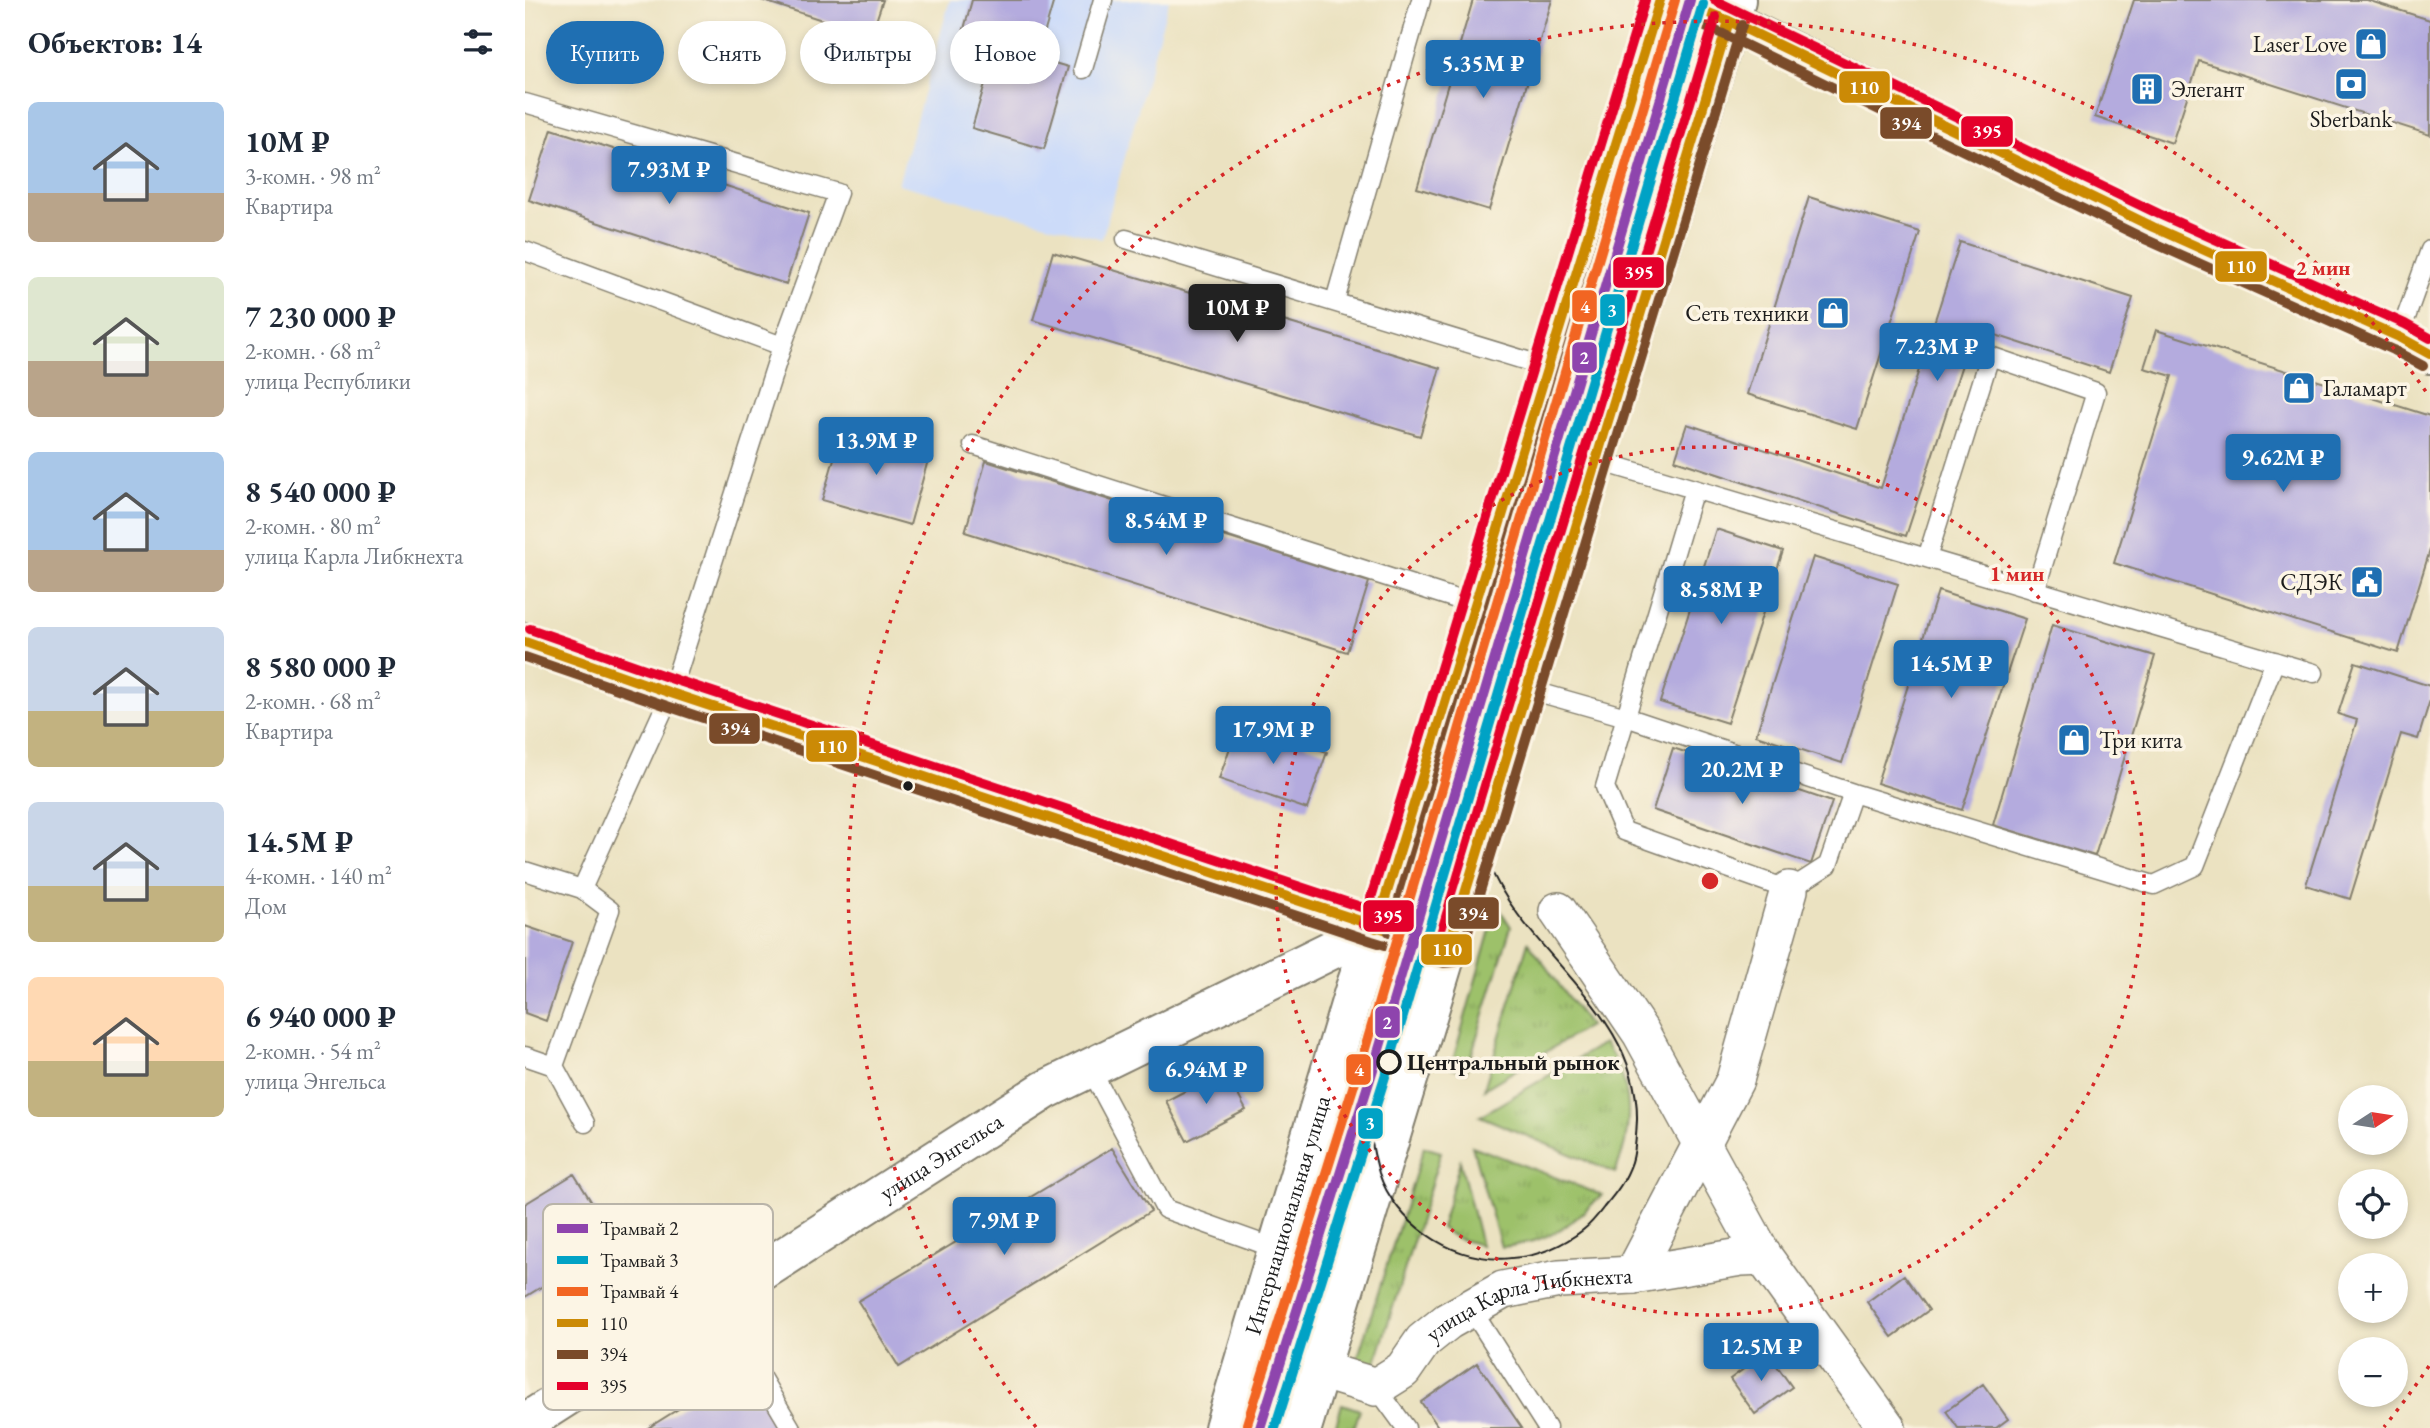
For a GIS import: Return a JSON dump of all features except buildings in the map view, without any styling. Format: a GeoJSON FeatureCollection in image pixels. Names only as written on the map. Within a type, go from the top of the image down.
{"type":"FeatureCollection","features":[{"type":"Feature","properties":{"kind":"main road","name":"Интернациональная улица"},"geometry":{"type":"LineString","coordinates":[[1224,1428],[1355,988],[1376,928],[1660,0]]}},
{"type":"Feature","properties":{"kind":"main road"},"geometry":{"type":"LineString","coordinates":[[1675,0],[1733,11],[2153,228],[2414,346]]}},
{"type":"Feature","properties":{"kind":"main road"},"geometry":{"type":"LineString","coordinates":[[1302,1428],[1733,11]]}},
{"type":"Feature","properties":{"kind":"main road"},"geometry":{"type":"LineString","coordinates":[[525,642],[671,693],[1448,950]]}},
{"type":"Feature","properties":{"kind":"main road","name":"улица Энгельса"},"geometry":{"type":"LineString","coordinates":[[773,1264],[1045,1090],[1376,928]]}},
{"type":"Feature","properties":{"kind":"main road","name":"улица Энгельса"},"geometry":{"type":"LineString","coordinates":[[525,1423],[545,1410]]}},
{"type":"Feature","properties":{"kind":"street"},"geometry":{"type":"LineString","coordinates":[[1633,1275],[1735,1080],[1789,890]]}},
{"type":"Feature","properties":{"kind":"street"},"geometry":{"type":"LineString","coordinates":[[1557,911],[1641,1033],[1763,1256],[1887,1428]]}},
{"type":"Feature","properties":{"kind":"street","name":"улица Карла Либкнехта"},"geometry":{"type":"LineString","coordinates":[[1376,1387],[1403,1370],[1423,1341],[1448,1321],[1503,1290],[1559,1279],[1633,1275],[1741,1257],[1763,1256]]}},
{"type":"Feature","properties":{"kind":"street"},"geometry":{"type":"LineString","coordinates":[[1320,1370],[1376,1387]]}},
{"type":"Feature","properties":{"kind":"lane"},"geometry":{"type":"LineString","coordinates":[[1083,69],[1103,0]]}},
{"type":"Feature","properties":{"kind":"lane"},"geometry":{"type":"LineString","coordinates":[[1335,301],[1421,0]]}},
{"type":"Feature","properties":{"kind":"lane"},"geometry":{"type":"LineString","coordinates":[[525,103],[838,193],[782,346],[671,693],[582,890]]}},
{"type":"Feature","properties":{"kind":"lane"},"geometry":{"type":"LineString","coordinates":[[1126,239],[1547,367]]}},
{"type":"Feature","properties":{"kind":"lane"},"geometry":{"type":"LineString","coordinates":[[2414,346],[2430,250]]}},
{"type":"Feature","properties":{"kind":"lane"},"geometry":{"type":"LineString","coordinates":[[525,251],[782,346]]}},
{"type":"Feature","properties":{"kind":"lane"},"geometry":{"type":"LineString","coordinates":[[1927,558],[1990,356],[2096,392],[2035,591]]}},
{"type":"Feature","properties":{"kind":"lane"},"geometry":{"type":"LineString","coordinates":[[974,445],[1475,606]]}},
{"type":"Feature","properties":{"kind":"lane"},"geometry":{"type":"LineString","coordinates":[[1596,460],[2314,673]]}},
{"type":"Feature","properties":{"kind":"lane"},"geometry":{"type":"LineString","coordinates":[[1694,489],[1605,787],[1624,831],[1789,890],[1828,864],[1853,793]]}},
{"type":"Feature","properties":{"kind":"lane"},"geometry":{"type":"LineString","coordinates":[[1527,690],[1626,718],[1853,793],[2154,885],[2195,866],[2275,661]]}},
{"type":"Feature","properties":{"kind":"lane"},"geometry":{"type":"LineString","coordinates":[[525,871],[582,890],[610,910],[554,1066]]}},
{"type":"Feature","properties":{"kind":"lane"},"geometry":{"type":"LineString","coordinates":[[525,1056],[554,1066],[585,1123]]}},
{"type":"Feature","properties":{"kind":"lane"},"geometry":{"type":"LineString","coordinates":[[1090,1068],[1165,1209],[1277,1249]]}},
{"type":"Feature","properties":{"kind":"lane"},"geometry":{"type":"LineString","coordinates":[[1471,1307],[1547,1428]]}},
{"type":"Feature","properties":{"kind":"lane"},"geometry":{"type":"LineString","coordinates":[[1376,1387],[1406,1428]]}},
{"type":"Feature","properties":{"kind":"lane"},"geometry":{"type":"LineString","coordinates":[[773,1398],[791,1428]]}},
{"type":"Feature","properties":{"kind":"shaded area"},"geometry":{"type":"Polygon","coordinates":[[[950,0],[1169,0],[1102,239],[898,184],[926,84],[936,84],[936,50],[950,0]]]}},
{"type":"Feature","properties":{"kind":"green space"},"geometry":{"type":"Polygon","coordinates":[[[1497,905],[1511,927],[1466,1072],[1451,1067],[1497,905]]]}},
{"type":"Feature","properties":{"kind":"green space"},"geometry":{"type":"Polygon","coordinates":[[[1528,942],[1589,1026],[1484,1089],[1528,942]]]}},
{"type":"Feature","properties":{"kind":"green space"},"geometry":{"type":"Polygon","coordinates":[[[1604,1043],[1621,1073],[1628,1106],[1626,1139],[1615,1173],[1480,1116],[1604,1043]]]}},
{"type":"Feature","properties":{"kind":"green space"},"geometry":{"type":"Polygon","coordinates":[[[1472,1146],[1602,1195],[1557,1232],[1533,1241],[1501,1247],[1472,1146]]]}},
{"type":"Feature","properties":{"kind":"green space"},"geometry":{"type":"Polygon","coordinates":[[[1424,1147],[1441,1152],[1374,1368],[1356,1363],[1424,1147]]]}},
{"type":"Feature","properties":{"kind":"green space"},"geometry":{"type":"Polygon","coordinates":[[[1460,1161],[1481,1245],[1456,1238],[1441,1228],[1460,1161]]]}},
{"type":"Feature","properties":{"kind":"green space"},"geometry":{"type":"Polygon","coordinates":[[[1342,1404],[1360,1410],[1354,1428],[1335,1428],[1342,1404]]]}},
{"type":"Feature","properties":{"kind":"tram line","name":"4"},"geometry":{"type":"LineString","coordinates":[[1247,1424],[1362,1059],[1675,0]]}},
{"type":"Feature","properties":{"kind":"tram line","name":"2"},"geometry":{"type":"LineString","coordinates":[[1260,1428],[1375,1063],[1690,0]]}},
{"type":"Feature","properties":{"kind":"tram line","name":"3"},"geometry":{"type":"LineString","coordinates":[[1275,1428],[1388,1067],[1703,4]]}},
{"type":"Feature","properties":{"kind":"tram line"},"geometry":{"type":"LineString","coordinates":[[1375,1063],[1368,1113],[1382,1182],[1404,1215],[1426,1234],[1445,1245],[1485,1258],[1505,1259],[1546,1251],[1565,1242],[1589,1225],[1617,1191],[1630,1169],[1637,1120],[1633,1081],[1620,1046],[1600,1014],[1526,926],[1504,894],[1487,860],[1480,827],[1484,772]]}},
{"type":"Feature","properties":{"kind":"transit line","name":"395"},"geometry":{"type":"LineString","coordinates":[[1363,924],[1645,0]]}},
{"type":"Feature","properties":{"kind":"transit line","name":"110"},"geometry":{"type":"LineString","coordinates":[[1376,928],[1660,0]]}},
{"type":"Feature","properties":{"kind":"transit line","name":"110"},"geometry":{"type":"LineString","coordinates":[[1675,0],[1729,21],[2153,227],[2399,337],[2430,354]]}},
{"type":"Feature","properties":{"kind":"transit line","name":"395"},"geometry":{"type":"LineString","coordinates":[[1714,0],[2159,214],[2405,324],[2430,338]]}},
{"type":"Feature","properties":{"kind":"transit line","name":"394"},"geometry":{"type":"LineString","coordinates":[[1389,932],[1673,4]]}},
{"type":"Feature","properties":{"kind":"transit line","name":"394"},"geometry":{"type":"LineString","coordinates":[[1670,13],[1723,34],[2147,240],[2423,366]]}},
{"type":"Feature","properties":{"kind":"transit line","name":"395"},"geometry":{"type":"LineString","coordinates":[[530,629],[1439,933],[1716,17]]}},
{"type":"Feature","properties":{"kind":"transit line","name":"110"},"geometry":{"type":"LineString","coordinates":[[525,642],[671,693],[1448,950],[1729,21]]}},
{"type":"Feature","properties":{"kind":"transit line","name":"394"},"geometry":{"type":"LineString","coordinates":[[525,657],[1372,941],[1444,963],[1455,962],[1461,954],[1742,25]]}},
{"type":"Feature","properties":{"kind":"place","name":"Laser Love"},"geometry":{"type":"Point","coordinates":[2371,44]}},
{"type":"Feature","properties":{"kind":"place","name":"Sberbank"},"geometry":{"type":"Point","coordinates":[2351,84]}},
{"type":"Feature","properties":{"kind":"place","name":"Элегант"},"geometry":{"type":"Point","coordinates":[2147,89]}},
{"type":"Feature","properties":{"kind":"place","name":"Сеть техники"},"geometry":{"type":"Point","coordinates":[1833,313]}},
{"type":"Feature","properties":{"kind":"place","name":"Галамарт"},"geometry":{"type":"Point","coordinates":[2299,388]}},
{"type":"Feature","properties":{"kind":"place","name":"СДЭК"},"geometry":{"type":"Point","coordinates":[2367,582]}},
{"type":"Feature","properties":{"kind":"place","name":"Три кита"},"geometry":{"type":"Point","coordinates":[2074,740]}},
{"type":"Feature","properties":{"kind":"place","name":"Центральный рынок"},"geometry":{"type":"Point","coordinates":[1389,1062]}}]}
